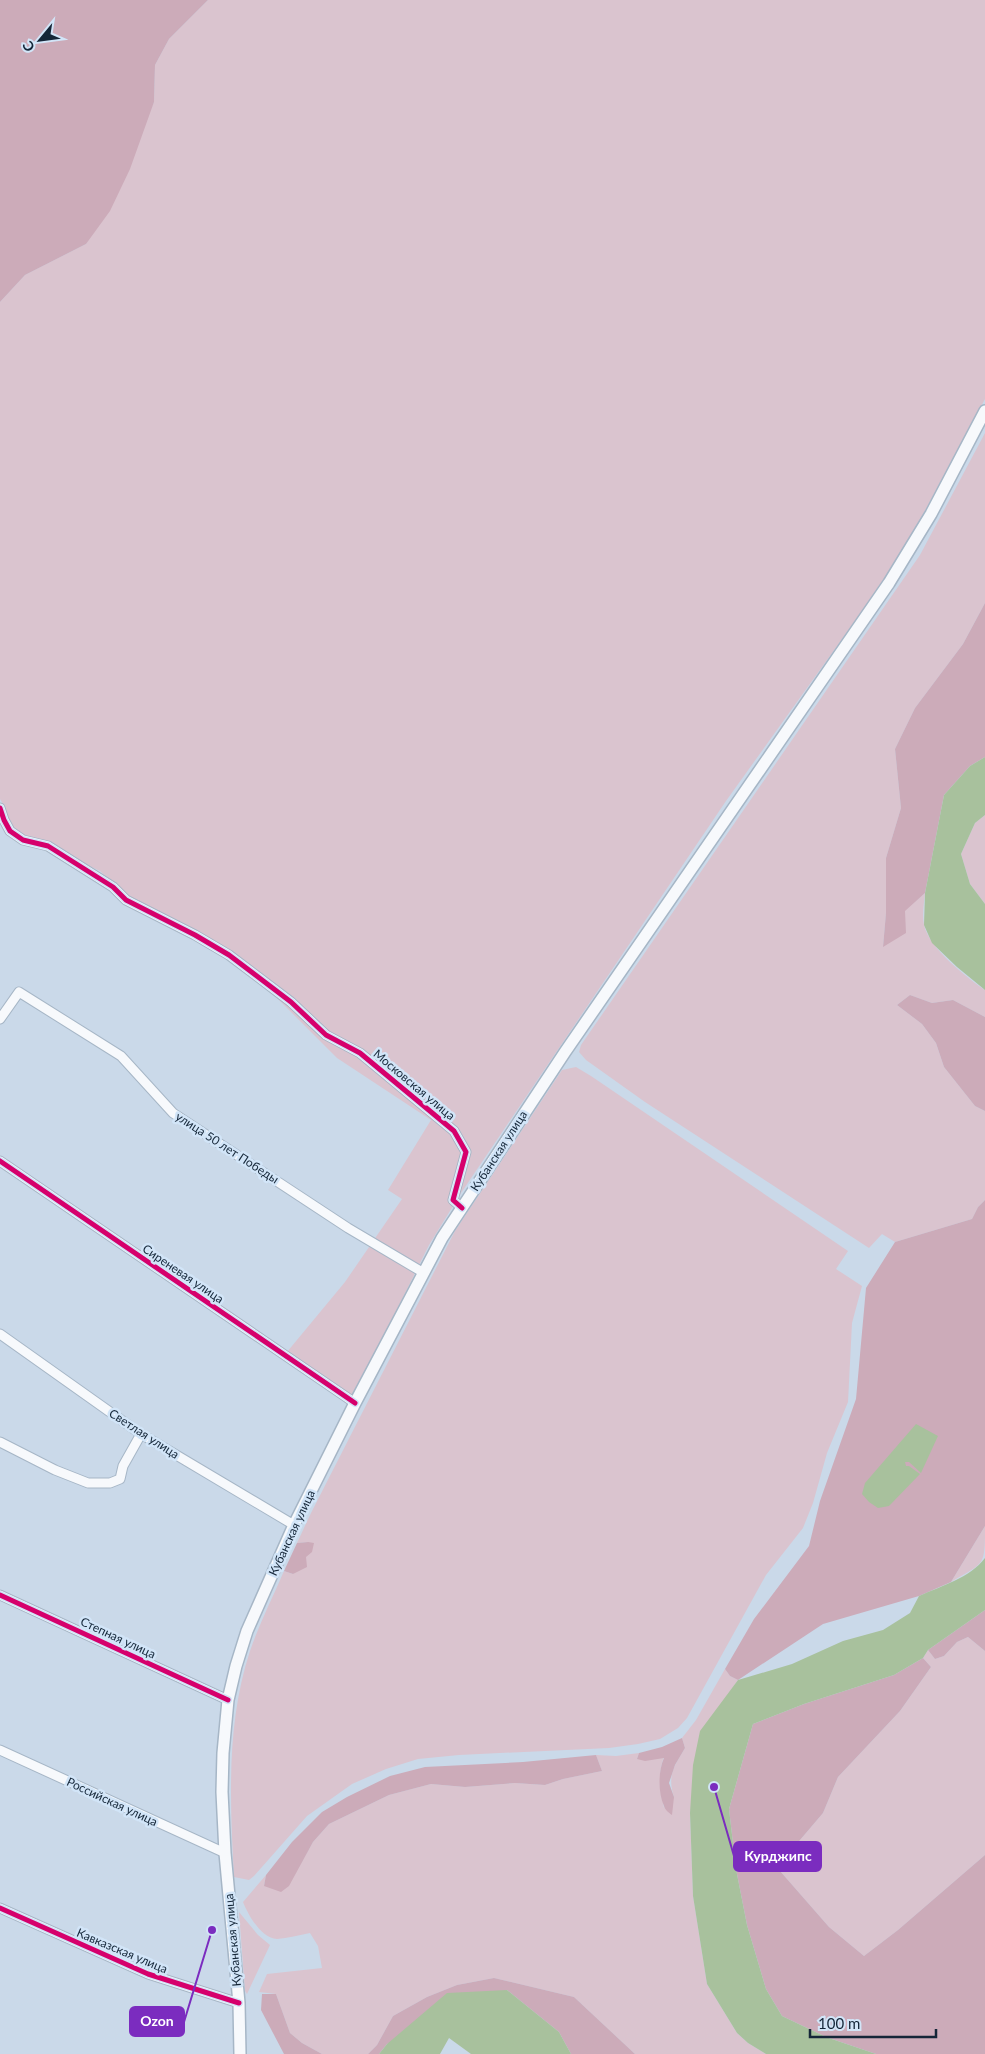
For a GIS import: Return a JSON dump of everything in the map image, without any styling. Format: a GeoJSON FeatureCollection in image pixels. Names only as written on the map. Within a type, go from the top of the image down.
{"type":"FeatureCollection","features":[{"type":"Feature","properties":{"kind":"main road","name":"Кубанская улица"},"geometry":{"type":"LineString","coordinates":[[240,2054],[239,2003],[225,1853],[222,1792],[228,1700],[247,1631],[294,1526],[355,1403],[442,1238],[554,1068],[889,582],[931,514],[985,411]]}},
{"type":"Feature","properties":{"kind":"street"},"geometry":{"type":"LineString","coordinates":[[0,808],[2,823]]}},
{"type":"Feature","properties":{"kind":"street","name":"Московская улица"},"geometry":{"type":"LineString","coordinates":[[2,823],[23,840],[48,846],[113,887],[126,900],[195,935],[229,955],[291,1002],[326,1035],[360,1052],[454,1131],[466,1152],[453,1200],[462,1208]]}},
{"type":"Feature","properties":{"kind":"street","name":"улица 50 лет Победы"},"geometry":{"type":"LineString","coordinates":[[0,1020],[19,992],[121,1056],[172,1113],[348,1228],[424,1273]]}},
{"type":"Feature","properties":{"kind":"street","name":"Сиреневая улица"},"geometry":{"type":"LineString","coordinates":[[0,1161],[355,1403]]}},
{"type":"Feature","properties":{"kind":"street","name":"Светлая улица"},"geometry":{"type":"LineString","coordinates":[[0,1334],[142,1434],[294,1526]]}},
{"type":"Feature","properties":{"kind":"street"},"geometry":{"type":"LineString","coordinates":[[0,1442],[55,1470],[88,1483],[110,1483],[120,1479],[123,1466],[142,1434]]}},
{"type":"Feature","properties":{"kind":"street","name":"Степная улица"},"geometry":{"type":"LineString","coordinates":[[0,1595],[228,1700]]}},
{"type":"Feature","properties":{"kind":"street","name":"Российская улица"},"geometry":{"type":"LineString","coordinates":[[0,1750],[225,1853]]}},
{"type":"Feature","properties":{"kind":"street","name":"Кавказская улица"},"geometry":{"type":"LineString","coordinates":[[0,1908],[148,1974],[239,2003]]}},
{"type":"Feature","properties":{"kind":"shaded area"},"geometry":{"type":"Polygon","coordinates":[[[0,0],[208,0],[169,39],[155,65],[154,102],[130,169],[110,211],[86,244],[25,275],[0,302],[0,0]]]}},
{"type":"Feature","properties":{"kind":"shaded area"},"geometry":{"type":"Polygon","coordinates":[[[208,0],[985,0],[985,399],[898,561],[726,801],[461,1193],[429,1245],[353,1398],[287,1352],[345,1282],[402,1199],[388,1190],[431,1120],[337,1058],[271,992],[177,920],[157,913],[125,896],[100,871],[26,837],[12,828],[7,822],[5,808],[0,799],[0,302],[25,275],[86,244],[154,102],[155,65],[169,39],[208,0]]]}},
{"type":"Feature","properties":{"kind":"shaded area"},"geometry":{"type":"Polygon","coordinates":[[[985,433],[985,603],[963,644],[915,708],[895,749],[901,808],[886,858],[886,913],[883,947],[904,911],[925,893],[923,917],[927,934],[949,961],[985,990],[985,1017],[953,1000],[932,1003],[910,995],[897,1005],[922,1024],[936,1043],[944,1067],[975,1106],[985,1111],[985,1200],[978,1207],[972,1219],[895,1242],[882,1234],[869,1248],[645,1102],[586,1060],[579,1052],[581,1045],[920,555],[985,433]]]}},
{"type":"Feature","properties":{"kind":"shaded area"},"geometry":{"type":"Polygon","coordinates":[[[985,603],[985,757],[970,766],[944,795],[925,893],[905,911],[906,933],[883,947],[886,913],[886,858],[901,808],[895,749],[915,708],[963,644],[985,603]]]}},
{"type":"Feature","properties":{"kind":"shaded area"},"geometry":{"type":"Polygon","coordinates":[[[985,757],[985,815],[975,823],[961,854],[970,884],[985,904],[985,990],[932,943],[924,925],[925,893],[944,795],[970,766],[985,757]]]}},
{"type":"Feature","properties":{"kind":"shaded area"},"geometry":{"type":"Polygon","coordinates":[[[985,815],[985,904],[970,884],[961,854],[975,823],[985,815]]]}},
{"type":"Feature","properties":{"kind":"shaded area"},"geometry":{"type":"Polygon","coordinates":[[[910,995],[932,1003],[953,1000],[985,1017],[985,1111],[975,1106],[944,1067],[936,1043],[922,1024],[897,1005],[910,995]]]}},
{"type":"Feature","properties":{"kind":"shaded area"},"geometry":{"type":"Polygon","coordinates":[[[576,1067],[848,1251],[836,1269],[862,1286],[852,1323],[848,1402],[827,1453],[813,1503],[803,1528],[766,1575],[687,1718],[678,1728],[660,1739],[638,1744],[609,1748],[459,1755],[418,1759],[386,1769],[352,1784],[307,1816],[249,1880],[234,1877],[231,1820],[233,1735],[242,1679],[250,1651],[262,1621],[284,1571],[293,1574],[306,1557],[308,1542],[297,1543],[455,1231],[562,1070],[576,1067]]]}},
{"type":"Feature","properties":{"kind":"shaded area"},"geometry":{"type":"Polygon","coordinates":[[[985,1200],[985,1526],[951,1582],[919,1596],[823,1624],[738,1680],[730,1676],[725,1669],[754,1619],[809,1546],[820,1501],[856,1399],[866,1288],[895,1242],[972,1219],[978,1207],[985,1200]]]}},
{"type":"Feature","properties":{"kind":"shaded area"},"geometry":{"type":"Polygon","coordinates":[[[916,1424],[938,1436],[921,1473],[909,1462],[905,1462],[906,1466],[920,1474],[889,1506],[878,1508],[862,1494],[865,1483],[916,1424]]]}},
{"type":"Feature","properties":{"kind":"shaded area"},"geometry":{"type":"Polygon","coordinates":[[[985,1526],[984,1549],[981,1562],[971,1571],[951,1582],[985,1526]]]}},
{"type":"Feature","properties":{"kind":"shaded area"},"geometry":{"type":"Polygon","coordinates":[[[297,1543],[314,1543],[312,1552],[306,1557],[307,1567],[293,1574],[284,1571],[297,1543]]]}},
{"type":"Feature","properties":{"kind":"shaded area"},"geometry":{"type":"Polygon","coordinates":[[[985,1558],[985,1610],[928,1650],[923,1658],[894,1675],[804,1704],[753,1724],[729,1809],[736,1869],[747,1925],[766,1989],[782,2016],[826,2037],[876,2054],[766,2054],[748,2043],[737,2033],[707,1984],[693,1896],[690,1813],[693,1765],[700,1731],[738,1680],[792,1664],[843,1641],[883,1630],[910,1613],[919,1596],[963,1576],[979,1565],[985,1558]]]}},
{"type":"Feature","properties":{"kind":"shaded area"},"geometry":{"type":"Polygon","coordinates":[[[985,1610],[985,1651],[968,1637],[957,1642],[944,1656],[935,1659],[928,1650],[985,1610]]]}},
{"type":"Feature","properties":{"kind":"shaded area"},"geometry":{"type":"Polygon","coordinates":[[[968,1637],[985,1651],[985,1855],[898,1930],[864,1956],[829,1927],[780,1871],[800,1840],[823,1813],[838,1777],[900,1711],[931,1667],[923,1658],[928,1650],[935,1659],[944,1656],[957,1642],[968,1637]]]}},
{"type":"Feature","properties":{"kind":"shaded area"},"geometry":{"type":"Polygon","coordinates":[[[923,1658],[931,1667],[900,1711],[838,1777],[823,1813],[800,1840],[780,1871],[829,1927],[864,1956],[898,1930],[985,1855],[985,2054],[876,2054],[826,2037],[782,2016],[766,1989],[747,1925],[736,1869],[729,1809],[753,1724],[804,1704],[894,1675],[923,1658]]]}},
{"type":"Feature","properties":{"kind":"shaded area"},"geometry":{"type":"Polygon","coordinates":[[[725,1669],[730,1676],[738,1680],[722,1704],[690,1813],[693,1896],[707,1984],[737,2033],[748,2043],[766,2054],[635,2054],[574,1997],[494,1978],[457,1985],[427,1997],[393,2016],[377,2045],[368,2054],[322,2054],[302,2043],[290,2033],[276,1994],[259,1992],[267,1974],[322,1968],[318,1946],[310,1933],[281,1939],[271,1938],[261,1931],[248,1913],[243,1902],[266,1875],[264,1886],[288,1886],[313,1842],[329,1824],[389,1795],[431,1784],[465,1787],[515,1783],[545,1785],[563,1779],[602,1771],[596,1755],[616,1756],[639,1753],[637,1759],[664,1757],[660,1776],[664,1808],[674,1797],[671,1783],[675,1766],[685,1748],[682,1738],[696,1720],[725,1669]]]}},
{"type":"Feature","properties":{"kind":"shaded area"},"geometry":{"type":"Polygon","coordinates":[[[682,1738],[685,1748],[675,1765],[669,1783],[674,1797],[672,1815],[665,1809],[660,1789],[660,1775],[664,1758],[645,1761],[637,1759],[639,1753],[662,1747],[682,1738]]]}},
{"type":"Feature","properties":{"kind":"shaded area"},"geometry":{"type":"Polygon","coordinates":[[[596,1755],[602,1771],[563,1779],[545,1785],[515,1783],[465,1787],[431,1784],[389,1795],[329,1824],[313,1842],[289,1886],[281,1892],[264,1886],[266,1875],[292,1842],[322,1812],[347,1797],[390,1776],[425,1767],[523,1762],[596,1755]]]}},
{"type":"Feature","properties":{"kind":"shaded area"},"geometry":{"type":"Polygon","coordinates":[[[239,1912],[258,1935],[270,1945],[247,1994],[245,1991],[239,1912]]]}},
{"type":"Feature","properties":{"kind":"shaded area"},"geometry":{"type":"Polygon","coordinates":[[[494,1978],[574,1997],[635,2054],[571,2054],[559,2032],[507,1990],[387,2044],[379,2054],[368,2054],[377,2045],[393,2016],[427,1997],[457,1985],[494,1978]]]}},
{"type":"Feature","properties":{"kind":"shaded area"},"geometry":{"type":"Polygon","coordinates":[[[507,1990],[559,2032],[571,2054],[471,2054],[449,2038],[440,2054],[379,2054],[387,2044],[447,1993],[507,1990]]]}},
{"type":"Feature","properties":{"kind":"shaded area"},"geometry":{"type":"Polygon","coordinates":[[[262,1994],[276,1994],[290,2033],[302,2043],[322,2054],[284,2054],[261,2010],[262,1994]]]}},
{"type":"Feature","properties":{"kind":"cycle path"},"geometry":{"type":"LineString","coordinates":[[0,808],[10,831],[23,840],[48,846],[113,887],[126,900],[195,935],[229,955],[291,1002],[326,1035],[360,1053],[454,1131],[466,1152],[453,1200],[462,1208]]}},
{"type":"Feature","properties":{"kind":"cycle path"},"geometry":{"type":"LineString","coordinates":[[0,1161],[355,1403]]}},
{"type":"Feature","properties":{"kind":"cycle path"},"geometry":{"type":"LineString","coordinates":[[0,1595],[228,1700]]}},
{"type":"Feature","properties":{"kind":"cycle path"},"geometry":{"type":"LineString","coordinates":[[0,1908],[148,1974],[239,2003]]}},
{"type":"Feature","properties":{"kind":"place","name":"Курджипс"},"geometry":{"type":"Point","coordinates":[714,1787]}},
{"type":"Feature","properties":{"kind":"place","name":"Ozon"},"geometry":{"type":"Point","coordinates":[212,1930]}}]}
